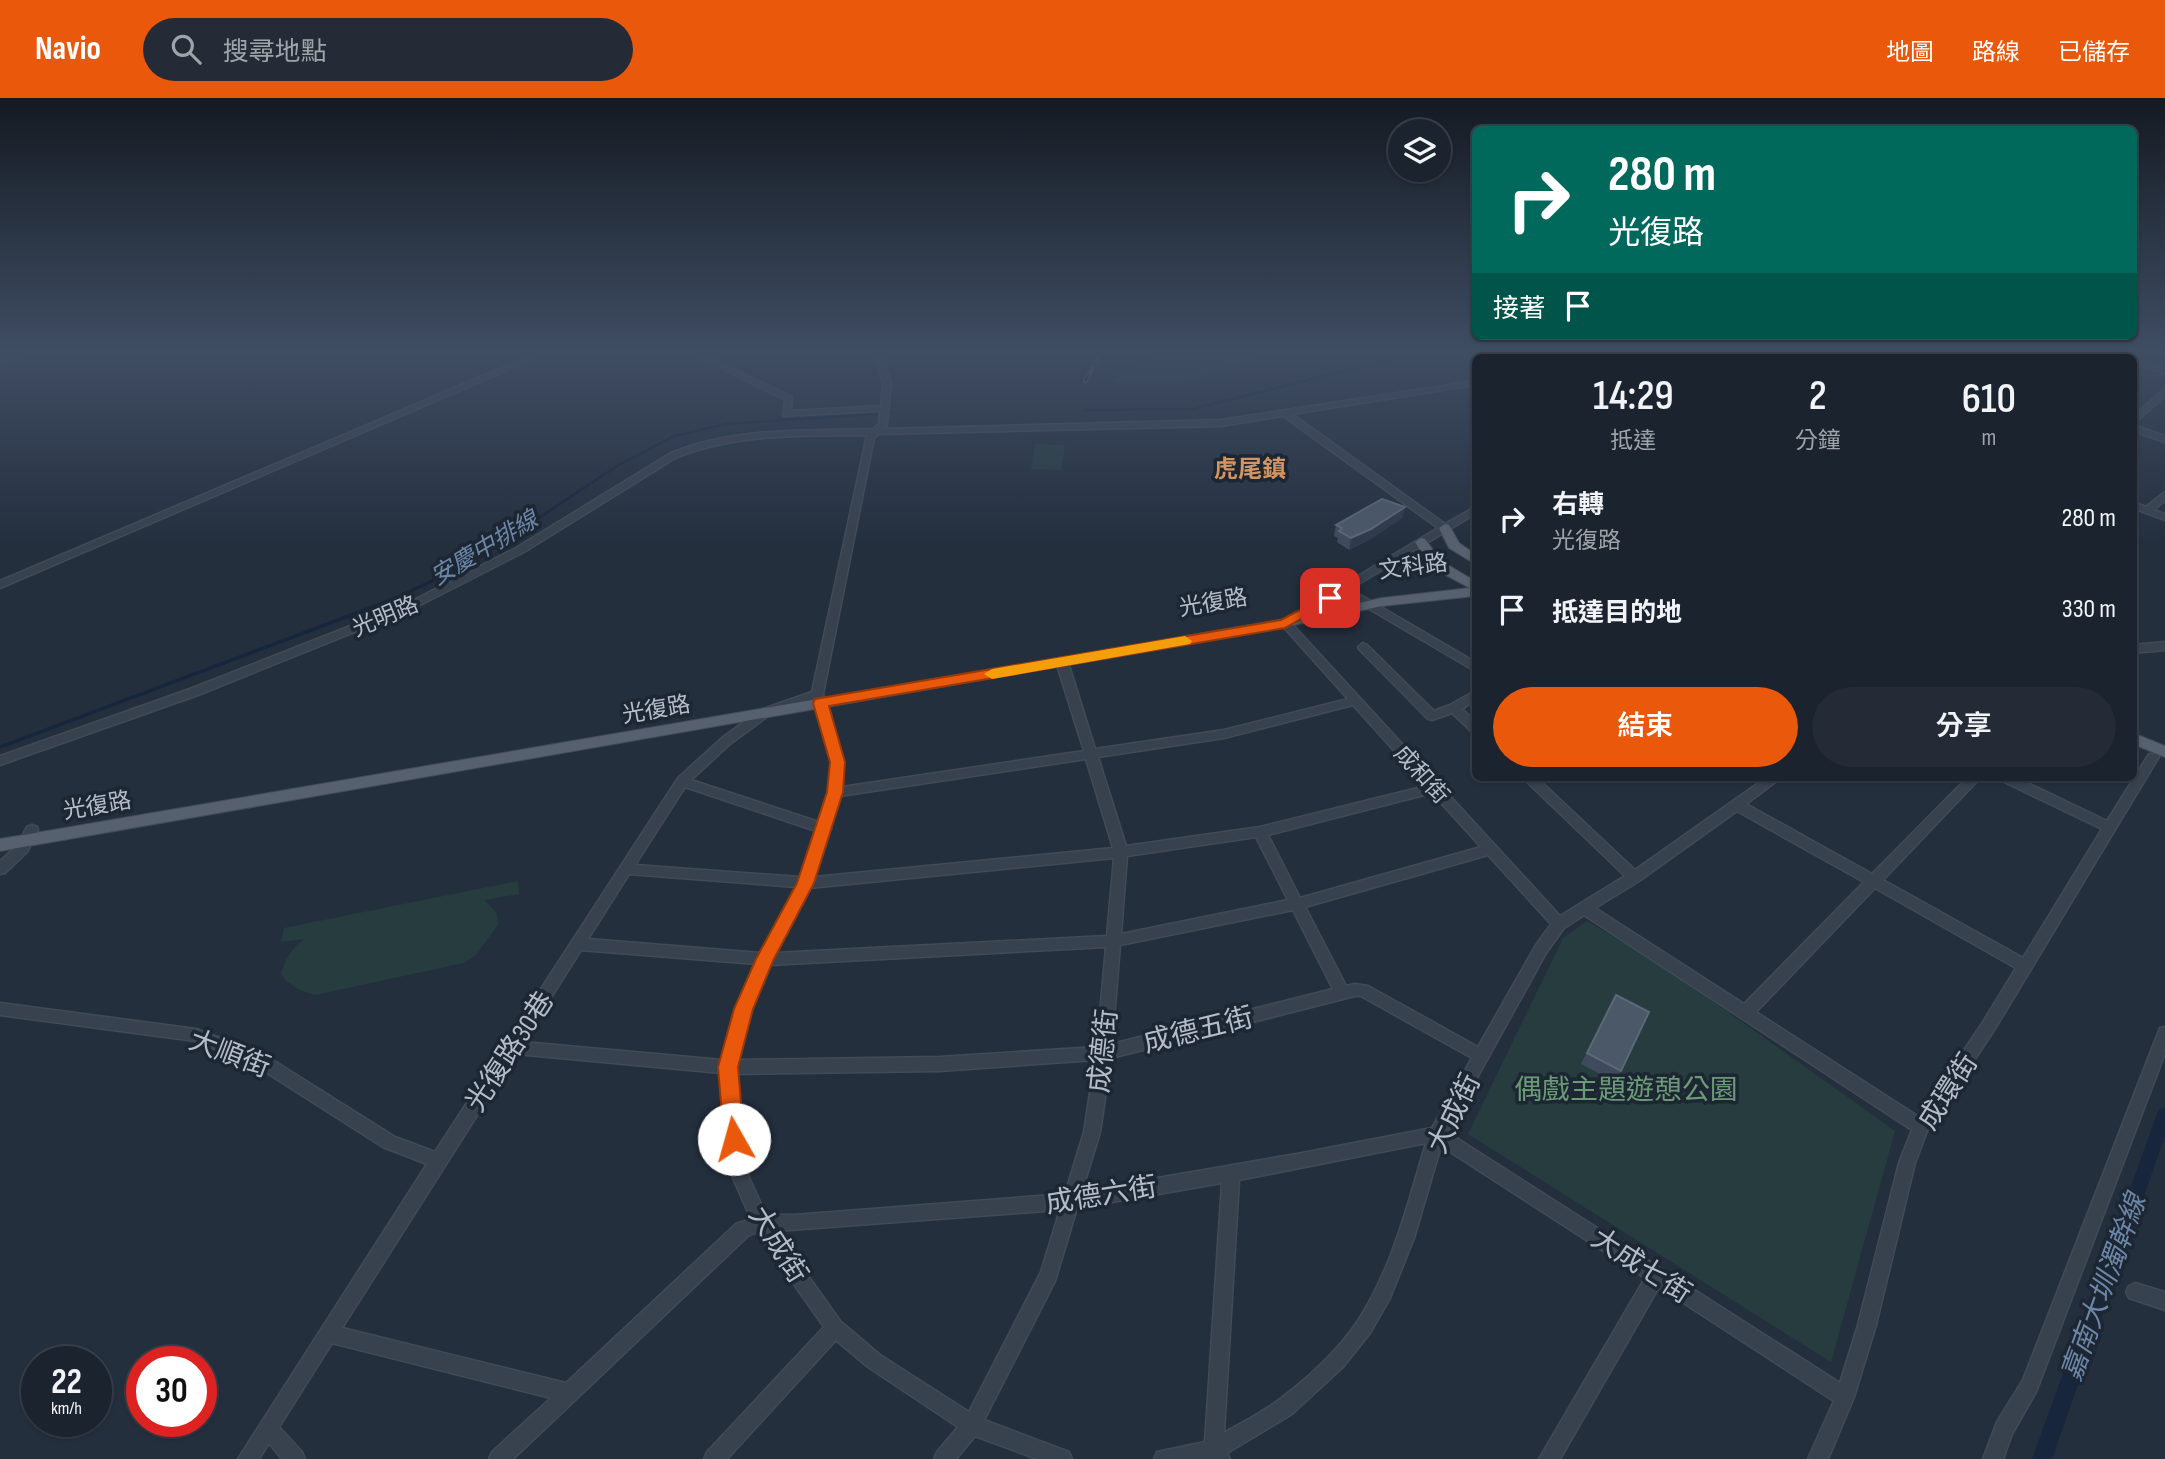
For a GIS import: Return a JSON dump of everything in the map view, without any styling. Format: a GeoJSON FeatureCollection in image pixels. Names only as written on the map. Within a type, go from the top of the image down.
{"type":"FeatureCollection","features":[{"type":"Feature","properties":{"kind":"main road"},"geometry":{"type":"LineString","coordinates":[[1445,528],[1454,545],[1472,558]]}},
{"type":"Feature","properties":{"kind":"main road"},"geometry":{"type":"LineString","coordinates":[[1421,542],[1436,564],[1472,585]]}},
{"type":"Feature","properties":{"kind":"main road","name":"文科路"},"geometry":{"type":"LineString","coordinates":[[1316,607],[1472,586]]}},
{"type":"Feature","properties":{"kind":"main road","name":"文科路"},"geometry":{"type":"LineString","coordinates":[[1285,623],[1362,601]]}},
{"type":"Feature","properties":{"kind":"main road","name":"光復路"},"geometry":{"type":"LineString","coordinates":[[0,845],[29,835],[819,698],[1316,607]]}},
{"type":"Feature","properties":{"kind":"main road","name":"光復路"},"geometry":{"type":"LineString","coordinates":[[0,835],[29,835],[764,713],[819,698],[1062,662],[1285,623]]}},
{"type":"Feature","properties":{"kind":"main road"},"geometry":{"type":"LineString","coordinates":[[2137,741],[2161,757]]}},
{"type":"Feature","properties":{"kind":"main road"},"geometry":{"type":"LineString","coordinates":[[2137,749],[2161,757]]}},
{"type":"Feature","properties":{"kind":"street"},"geometry":{"type":"LineString","coordinates":[[0,585],[392,418]]}},
{"type":"Feature","properties":{"kind":"street"},"geometry":{"type":"LineString","coordinates":[[819,698],[870,437],[883,425],[884,418]]}},
{"type":"Feature","properties":{"kind":"street","name":"光明路"},"geometry":{"type":"LineString","coordinates":[[0,761],[194,692],[420,601],[520,550],[655,466],[699,446],[754,435],[1221,423],[1261,418]]}},
{"type":"Feature","properties":{"kind":"street"},"geometry":{"type":"LineString","coordinates":[[1291,418],[1445,528]]}},
{"type":"Feature","properties":{"kind":"street"},"geometry":{"type":"LineString","coordinates":[[2137,429],[2165,439]]}},
{"type":"Feature","properties":{"kind":"street"},"geometry":{"type":"LineString","coordinates":[[2148,510],[2165,495]]}},
{"type":"Feature","properties":{"kind":"street"},"geometry":{"type":"LineString","coordinates":[[2137,506],[2165,517]]}},
{"type":"Feature","properties":{"kind":"street","name":"光復路"},"geometry":{"type":"LineString","coordinates":[[1285,623],[1472,512]]}},
{"type":"Feature","properties":{"kind":"street","name":"文科路"},"geometry":{"type":"LineString","coordinates":[[1344,590],[1472,665]]}},
{"type":"Feature","properties":{"kind":"street","name":"成和街"},"geometry":{"type":"LineString","coordinates":[[1285,623],[1559,924]]}},
{"type":"Feature","properties":{"kind":"street"},"geometry":{"type":"LineString","coordinates":[[2137,649],[2165,646]]}},
{"type":"Feature","properties":{"kind":"street"},"geometry":{"type":"LineString","coordinates":[[1363,647],[1432,716],[1454,708],[1472,697]]}},
{"type":"Feature","properties":{"kind":"street","name":"成德街"},"geometry":{"type":"LineString","coordinates":[[944,1459],[972,1425],[1049,1275],[1092,1132],[1104,1053],[1121,852],[1062,662]]}},
{"type":"Feature","properties":{"kind":"street","name":"大成街"},"geometry":{"type":"LineString","coordinates":[[819,698],[837,762],[835,792],[805,883],[765,959],[743,1009],[728,1067],[731,1119],[741,1178],[761,1223],[835,1328],[874,1361],[972,1425],[1062,1459]]}},
{"type":"Feature","properties":{"kind":"street"},"geometry":{"type":"LineString","coordinates":[[835,792],[1093,755],[1268,725],[1356,701]]}},
{"type":"Feature","properties":{"kind":"street"},"geometry":{"type":"LineString","coordinates":[[1454,708],[1472,725]]}},
{"type":"Feature","properties":{"kind":"street","name":"光復路30巷"},"geometry":{"type":"LineString","coordinates":[[248,1459],[682,781],[726,741],[764,713]]}},
{"type":"Feature","properties":{"kind":"street","name":"成環街"},"geometry":{"type":"LineString","coordinates":[[1818,1459],[1845,1397],[1867,1325],[1908,1163],[1921,1127],[1988,1027],[2109,827],[2161,757]]}},
{"type":"Feature","properties":{"kind":"street"},"geometry":{"type":"LineString","coordinates":[[682,781],[825,828]]}},
{"type":"Feature","properties":{"kind":"street"},"geometry":{"type":"LineString","coordinates":[[1532,781],[1634,877]]}},
{"type":"Feature","properties":{"kind":"street","name":"大成街"},"geometry":{"type":"LineString","coordinates":[[1164,1459],[1217,1454],[1285,1407],[1337,1361],[1364,1327],[1384,1292],[1406,1238],[1437,1134],[1541,949],[1559,924],[1634,877],[1770,781]]}},
{"type":"Feature","properties":{"kind":"street"},"geometry":{"type":"LineString","coordinates":[[1745,1013],[1971,781]]}},
{"type":"Feature","properties":{"kind":"street"},"geometry":{"type":"LineString","coordinates":[[2012,781],[2109,827]]}},
{"type":"Feature","properties":{"kind":"street"},"geometry":{"type":"LineString","coordinates":[[626,869],[805,883],[1121,852],[1260,832],[1434,788]]}},
{"type":"Feature","properties":{"kind":"street"},"geometry":{"type":"LineString","coordinates":[[1737,805],[2025,965]]}},
{"type":"Feature","properties":{"kind":"street"},"geometry":{"type":"LineString","coordinates":[[1260,832],[1342,993]]}},
{"type":"Feature","properties":{"kind":"street"},"geometry":{"type":"LineString","coordinates":[[0,869],[22,849],[29,835]]}},
{"type":"Feature","properties":{"kind":"street"},"geometry":{"type":"LineString","coordinates":[[578,944],[765,959],[1113,941],[1297,904],[1491,849]]}},
{"type":"Feature","properties":{"kind":"street"},"geometry":{"type":"LineString","coordinates":[[1585,909],[1921,1127]]}},
{"type":"Feature","properties":{"kind":"street","name":"成德五街"},"geometry":{"type":"LineString","coordinates":[[512,1047],[728,1067],[939,1064],[1104,1053],[1363,990],[1481,1056]]}},
{"type":"Feature","properties":{"kind":"street","name":"大順街"},"geometry":{"type":"LineString","coordinates":[[0,1009],[196,1035],[258,1059],[389,1142],[438,1161]]}},
{"type":"Feature","properties":{"kind":"street"},"geometry":{"type":"LineString","coordinates":[[1993,1459],[2004,1430],[2030,1386],[2165,1033]]}},
{"type":"Feature","properties":{"kind":"street","name":"成德六街"},"geometry":{"type":"LineString","coordinates":[[761,1223],[794,1223],[1072,1201],[1437,1134]]}},
{"type":"Feature","properties":{"kind":"street","name":"大成七街"},"geometry":{"type":"LineString","coordinates":[[1437,1134],[1845,1397]]}},
{"type":"Feature","properties":{"kind":"street"},"geometry":{"type":"LineString","coordinates":[[1217,1454],[1231,1173]]}},
{"type":"Feature","properties":{"kind":"street"},"geometry":{"type":"LineString","coordinates":[[499,1459],[742,1230],[761,1223]]}},
{"type":"Feature","properties":{"kind":"street"},"geometry":{"type":"LineString","coordinates":[[1549,1459],[1657,1275]]}},
{"type":"Feature","properties":{"kind":"street"},"geometry":{"type":"LineString","coordinates":[[2135,1292],[2165,1301]]}},
{"type":"Feature","properties":{"kind":"street"},"geometry":{"type":"LineString","coordinates":[[714,1459],[835,1328]]}},
{"type":"Feature","properties":{"kind":"street"},"geometry":{"type":"LineString","coordinates":[[328,1333],[568,1393]]}},
{"type":"Feature","properties":{"kind":"street"},"geometry":{"type":"LineString","coordinates":[[268,1427],[295,1459]]}},
{"type":"Feature","properties":{"kind":"green space"},"geometry":{"type":"Polygon","coordinates":[[[1035,444],[1065,445],[1061,470],[1031,469],[1035,444]]]}},
{"type":"Feature","properties":{"kind":"green space"},"geometry":{"type":"Polygon","coordinates":[[[518,881],[519,894],[484,900],[496,912],[498,925],[476,955],[464,963],[315,995],[296,988],[281,974],[289,955],[304,939],[281,942],[284,928],[518,881]]]}},
{"type":"Feature","properties":{"kind":"green space","name":"偶戲主題遊憩公園"},"geometry":{"type":"Polygon","coordinates":[[[1587,921],[1665,967],[1895,1131],[1831,1362],[1468,1134],[1563,938],[1587,921]]]}},
{"type":"Feature","properties":{"kind":"building"},"geometry":{"type":"Polygon","coordinates":[[[1382,499],[1405,507],[1371,529],[1351,538],[1339,531],[1342,528],[1336,525],[1382,499]]]}},
{"type":"Feature","properties":{"kind":"building"},"geometry":{"type":"Polygon","coordinates":[[[1616,995],[1649,1012],[1621,1071],[1587,1053],[1616,995]]]}},
{"type":"Feature","properties":{"kind":"waterway","name":"安慶中排線"},"geometry":{"type":"LineString","coordinates":[[492,549],[617,466],[674,436],[726,424],[824,418]]}},
{"type":"Feature","properties":{"kind":"waterway","name":"安慶中排線"},"geometry":{"type":"LineString","coordinates":[[0,747],[394,599],[470,563],[494,547]]}},
{"type":"Feature","properties":{"kind":"waterway","name":"嘉南大圳濁幹線"},"geometry":{"type":"LineString","coordinates":[[2042,1459],[2165,1114]]}},
{"type":"Feature","properties":{"kind":"slow traffic"},"geometry":{"type":"LineString","coordinates":[[992,674],[1185,641]]}},
{"type":"Feature","properties":{"kind":"district","name":"虎尾鎮"},"geometry":{"type":"Point","coordinates":[1250,469]}},
{"type":"Feature","properties":{"kind":"route"},"geometry":{"type":"LineString","coordinates":[[734,1139],[728,1067],[743,1009],[765,959],[805,883],[835,792],[837,762],[821,703],[1285,623],[1330,598]]}}]}
